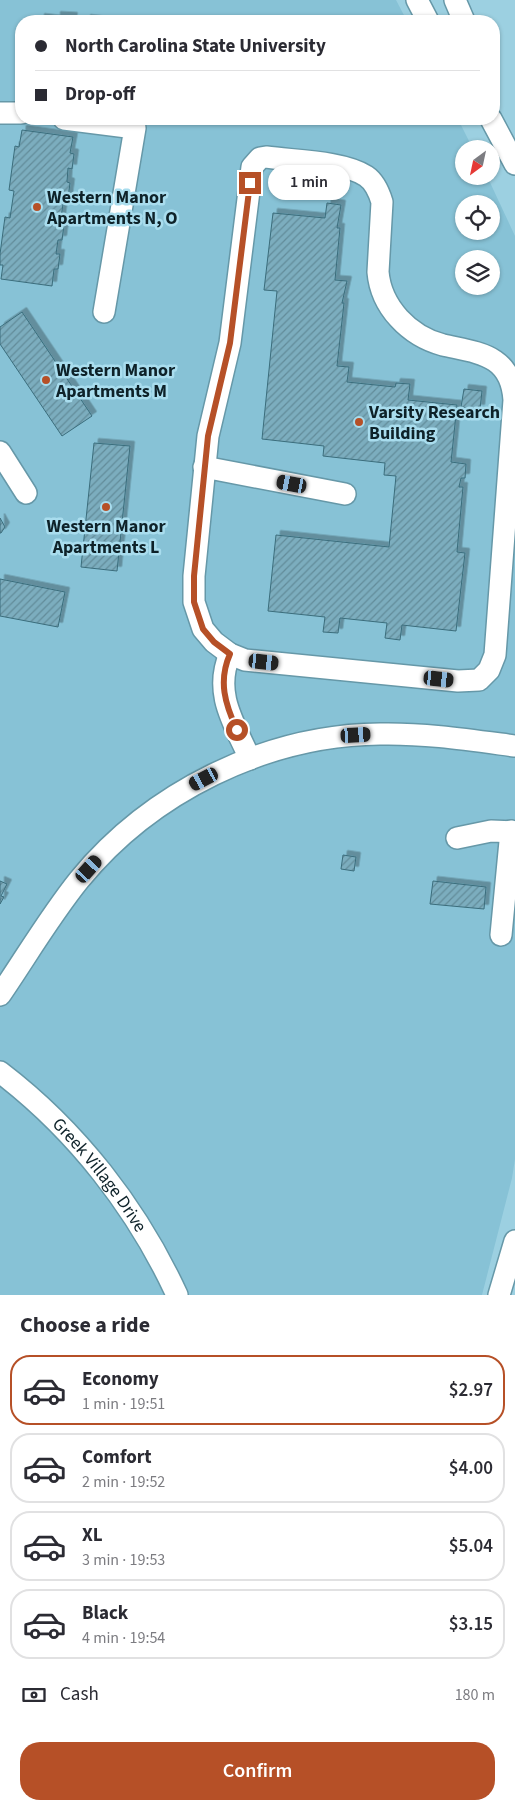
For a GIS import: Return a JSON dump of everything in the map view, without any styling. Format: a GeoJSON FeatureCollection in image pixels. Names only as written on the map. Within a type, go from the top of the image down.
{"type":"FeatureCollection","features":[{"type":"Feature","properties":{"kind":"street"},"geometry":{"type":"LineString","coordinates":[[417,0],[425,15]]}},
{"type":"Feature","properties":{"kind":"street"},"geometry":{"type":"LineString","coordinates":[[455,0],[461,15]]}},
{"type":"Feature","properties":{"kind":"street"},"geometry":{"type":"LineString","coordinates":[[0,112],[15,113]]}},
{"type":"Feature","properties":{"kind":"street"},"geometry":{"type":"LineString","coordinates":[[104,312],[135,128],[111,125]]}},
{"type":"Feature","properties":{"kind":"street"},"geometry":{"type":"LineString","coordinates":[[495,125],[515,164]]}},
{"type":"Feature","properties":{"kind":"street"},"geometry":{"type":"LineString","coordinates":[[266,157],[342,167],[366,176],[376,187],[382,202],[378,272],[379,283],[385,301],[400,319],[420,335],[442,344],[475,351],[501,366],[513,390],[493,663],[485,676],[470,682],[245,660],[230,654],[214,642],[203,629],[194,602],[208,436],[230,343],[252,166],[260,158],[266,157]]}},
{"type":"Feature","properties":{"kind":"street"},"geometry":{"type":"LineString","coordinates":[[0,452],[26,493]]}},
{"type":"Feature","properties":{"kind":"street"},"geometry":{"type":"LineString","coordinates":[[204,467],[345,494]]}},
{"type":"Feature","properties":{"kind":"street"},"geometry":{"type":"LineString","coordinates":[[230,654],[225,665],[223,690],[231,718],[250,759]]}},
{"type":"Feature","properties":{"kind":"street"},"geometry":{"type":"LineString","coordinates":[[0,996],[74,887],[120,837],[181,792],[250,759],[308,743],[378,734],[430,735],[515,746]]}},
{"type":"Feature","properties":{"kind":"street"},"geometry":{"type":"LineString","coordinates":[[457,838],[491,831],[513,831],[501,935]]}},
{"type":"Feature","properties":{"kind":"street","name":"Greek Village Drive"},"geometry":{"type":"LineString","coordinates":[[0,1072],[36,1102],[96,1164],[123,1200],[147,1238],[177,1295]]}},
{"type":"Feature","properties":{"kind":"street"},"geometry":{"type":"LineString","coordinates":[[499,1295],[515,1241]]}},
{"type":"Feature","properties":{"kind":"shaded area"},"geometry":{"type":"Polygon","coordinates":[[[0,0],[396,0],[404,15],[15,15],[15,125],[461,125],[468,140],[455,140],[455,185],[491,185],[496,195],[455,195],[455,240],[500,240],[500,204],[515,236],[515,1159],[512,1178],[482,1295],[0,1295],[0,0]]]}},
{"type":"Feature","properties":{"kind":"building","name":"Western Manor Apartments N, O"},"geometry":{"type":"Polygon","coordinates":[[[22,130],[73,137],[70,153],[74,154],[72,169],[68,168],[67,182],[70,183],[68,198],[64,197],[60,225],[64,225],[62,240],[58,240],[56,254],[60,254],[58,269],[54,269],[52,286],[1,279],[3,265],[0,265],[0,254],[5,217],[10,218],[14,191],[9,190],[15,146],[19,147],[22,130]]]}},
{"type":"Feature","properties":{"kind":"building","name":"Varsity Research Building"},"geometry":{"type":"Polygon","coordinates":[[[327,203],[341,205],[337,228],[340,228],[335,280],[347,281],[342,303],[344,303],[337,366],[349,367],[347,382],[395,387],[396,383],[410,384],[408,400],[457,405],[451,462],[466,464],[465,478],[461,478],[459,487],[463,487],[457,552],[465,553],[456,631],[402,625],[400,640],[385,638],[387,623],[340,618],[338,633],[323,632],[325,617],[268,611],[276,535],[389,547],[396,476],[384,475],[385,463],[323,456],[324,446],[262,439],[277,291],[264,290],[273,213],[325,218],[327,203]]]}},
{"type":"Feature","properties":{"kind":"building","name":"Western Manor Apartments M"},"geometry":{"type":"Polygon","coordinates":[[[22,312],[92,416],[62,436],[0,344],[0,327],[22,312]]]}},
{"type":"Feature","properties":{"kind":"building"},"geometry":{"type":"Polygon","coordinates":[[[464,389],[482,391],[480,409],[461,407],[464,389]]]}},
{"type":"Feature","properties":{"kind":"building","name":"Western Manor Apartments L"},"geometry":{"type":"Polygon","coordinates":[[[94,443],[130,446],[117,571],[81,567],[94,443]]]}},
{"type":"Feature","properties":{"kind":"building"},"geometry":{"type":"Polygon","coordinates":[[[0,518],[5,527],[1,533],[0,533],[0,518]]]}},
{"type":"Feature","properties":{"kind":"building"},"geometry":{"type":"Polygon","coordinates":[[[0,579],[65,592],[58,627],[0,616],[0,579]]]}},
{"type":"Feature","properties":{"kind":"building"},"geometry":{"type":"Polygon","coordinates":[[[343,855],[356,857],[354,871],[341,869],[343,855]]]}},
{"type":"Feature","properties":{"kind":"building"},"geometry":{"type":"Polygon","coordinates":[[[0,881],[7,884],[1,896],[4,897],[0,904],[0,881]]]}},
{"type":"Feature","properties":{"kind":"building"},"geometry":{"type":"Polygon","coordinates":[[[433,881],[486,887],[484,909],[430,904],[433,881]]]}},
{"type":"Feature","properties":{"kind":"place","name":"Western Manor Apartments N, O"},"geometry":{"type":"Point","coordinates":[37,207]}},
{"type":"Feature","properties":{"kind":"place","name":"Western Manor Apartments M"},"geometry":{"type":"Point","coordinates":[46,380]}},
{"type":"Feature","properties":{"kind":"place","name":"Varsity Research Building"},"geometry":{"type":"Point","coordinates":[359,422]}},
{"type":"Feature","properties":{"kind":"place","name":"Western Manor Apartments L"},"geometry":{"type":"Point","coordinates":[106,507]}},
{"type":"Feature","properties":{"kind":"route"},"geometry":{"type":"LineString","coordinates":[[237,730],[231,718],[223,690],[222,679],[230,654],[214,642],[203,629],[196,614],[194,576],[208,436],[230,343],[250,183]]}}]}
